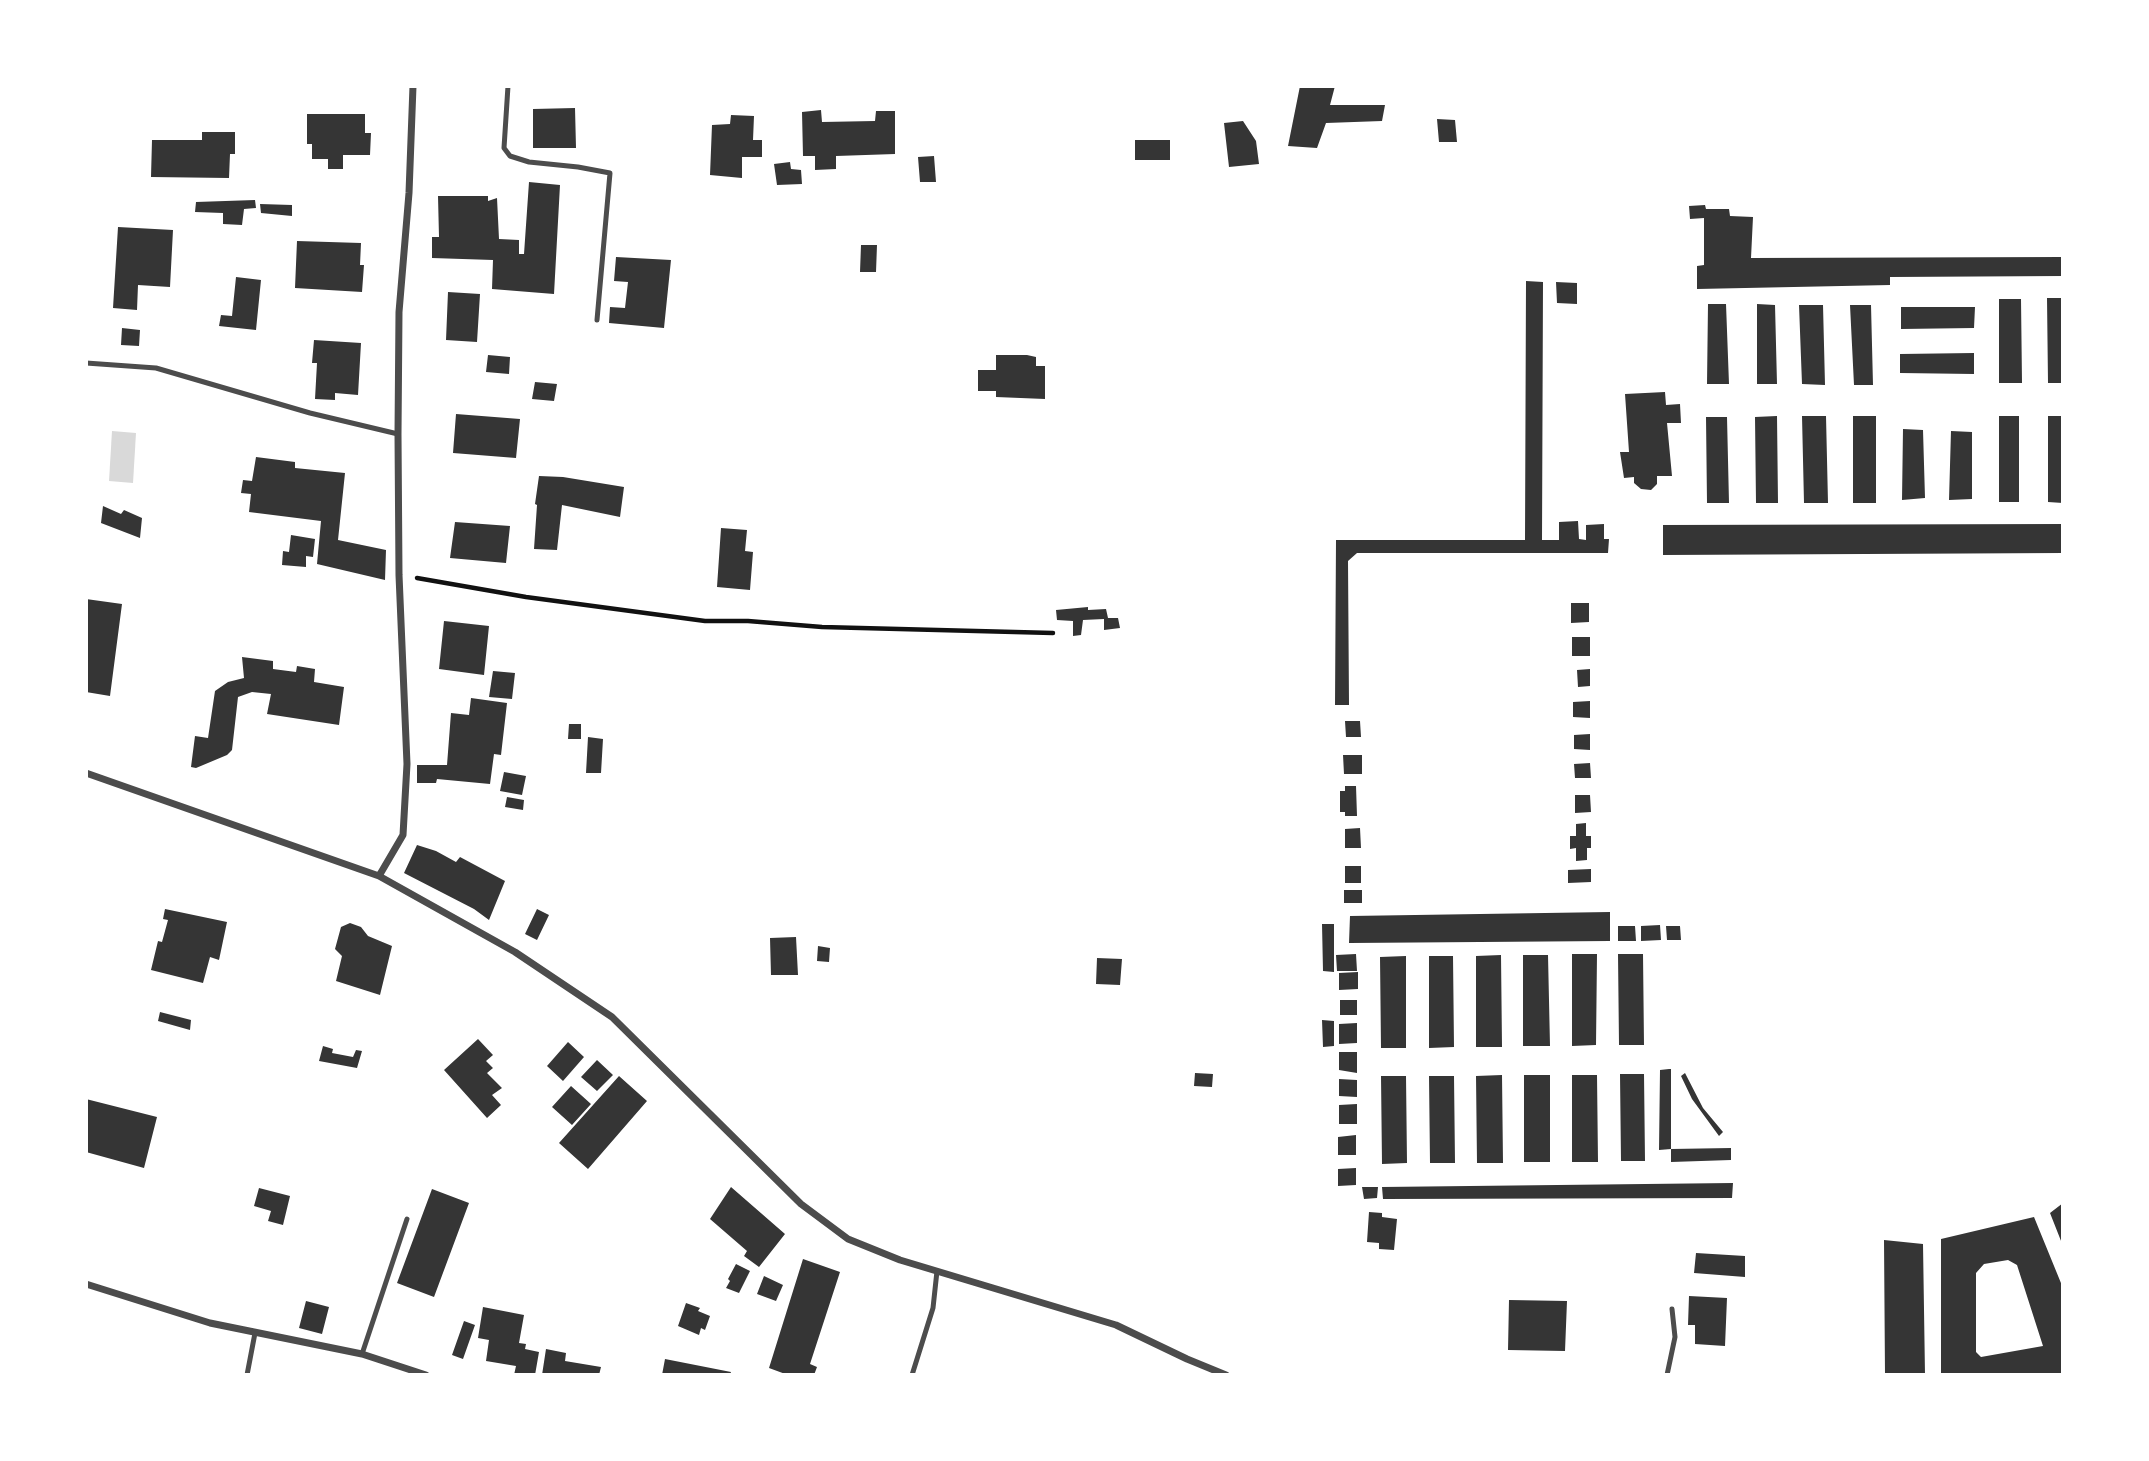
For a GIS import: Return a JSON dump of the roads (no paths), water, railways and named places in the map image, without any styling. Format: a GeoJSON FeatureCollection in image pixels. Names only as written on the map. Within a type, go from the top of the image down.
{"type":"FeatureCollection","features":[{"type":"Feature","properties":{"kind":"street"},"geometry":{"type":"LineString","coordinates":[[379,876],[403,835],[407,764],[399,575],[399,312],[409,192],[413,86]]}},
{"type":"Feature","properties":{"kind":"street"},"geometry":{"type":"LineString","coordinates":[[86,773],[379,876],[515,952],[612,1017],[801,1204],[848,1239],[900,1261],[1116,1325],[1226,1375]]}},
{"type":"Feature","properties":{"kind":"street"},"geometry":{"type":"LineString","coordinates":[[86,1284],[210,1324],[362,1354],[426,1375]]}},
{"type":"Feature","properties":{"kind":"lane"},"geometry":{"type":"LineString","coordinates":[[508,86],[505,148],[510,156],[529,162],[610,173],[597,320]]}},
{"type":"Feature","properties":{"kind":"lane"},"geometry":{"type":"LineString","coordinates":[[86,363],[156,368],[310,413],[398,434]]}},
{"type":"Feature","properties":{"kind":"lane"},"geometry":{"type":"LineString","coordinates":[[362,1354],[407,1219]]}},
{"type":"Feature","properties":{"kind":"lane"},"geometry":{"type":"LineString","coordinates":[[912,1375],[933,1308],[937,1271]]}},
{"type":"Feature","properties":{"kind":"lane"},"geometry":{"type":"LineString","coordinates":[[1667,1375],[1675,1338],[1672,1309]]}},
{"type":"Feature","properties":{"kind":"lane"},"geometry":{"type":"LineString","coordinates":[[247,1375],[255,1332]]}}]}
